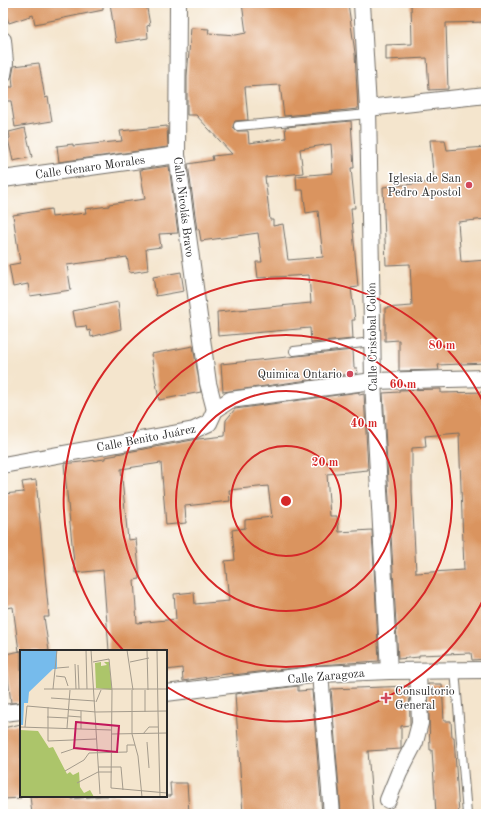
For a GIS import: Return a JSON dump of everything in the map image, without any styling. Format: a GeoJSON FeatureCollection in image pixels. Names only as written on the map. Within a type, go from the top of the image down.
{"type":"FeatureCollection","features":[{"type":"Feature","properties":{"kind":"street","name":"Calle Nicolás Bravo"},"geometry":{"type":"LineString","coordinates":[[178,3],[177,155],[208,384],[215,410]]}},
{"type":"Feature","properties":{"kind":"street","name":"Calle Cristobal Colón"},"geometry":{"type":"LineString","coordinates":[[362,3],[368,111],[373,381],[389,671]]}},
{"type":"Feature","properties":{"kind":"street"},"geometry":{"type":"LineString","coordinates":[[3,40],[5,63],[3,75]]}},
{"type":"Feature","properties":{"kind":"street"},"geometry":{"type":"LineString","coordinates":[[368,111],[486,95]]}},
{"type":"Feature","properties":{"kind":"street","name":"Calle Genaro Morales"},"geometry":{"type":"LineString","coordinates":[[3,179],[177,155]]}},
{"type":"Feature","properties":{"kind":"street","name":"Calle Benito Juárez"},"geometry":{"type":"LineString","coordinates":[[3,465],[194,430],[209,423],[215,410],[230,400],[373,381],[486,378]]}},
{"type":"Feature","properties":{"kind":"street","name":"Calle Zaragoza"},"geometry":{"type":"LineString","coordinates":[[167,693],[320,674],[389,671],[486,670]]}},
{"type":"Feature","properties":{"kind":"street"},"geometry":{"type":"LineString","coordinates":[[388,800],[399,773],[415,742],[420,723],[418,671]]}},
{"type":"Feature","properties":{"kind":"street"},"geometry":{"type":"LineString","coordinates":[[320,674],[332,814]]}},
{"type":"Feature","properties":{"kind":"street"},"geometry":{"type":"LineString","coordinates":[[3,713],[20,711]]}},
{"type":"Feature","properties":{"kind":"lane"},"geometry":{"type":"LineString","coordinates":[[238,126],[368,111]]}},
{"type":"Feature","properties":{"kind":"lane"},"geometry":{"type":"LineString","coordinates":[[294,351],[372,342]]}},
{"type":"Feature","properties":{"kind":"lane"},"geometry":{"type":"LineString","coordinates":[[455,670],[467,814]]}},
{"type":"Feature","properties":{"kind":"building"},"geometry":{"type":"Polygon","coordinates":[[[3,3],[103,3],[103,10],[35,24],[33,15],[9,23],[3,8],[3,3]]]}},
{"type":"Feature","properties":{"kind":"building"},"geometry":{"type":"Polygon","coordinates":[[[110,3],[146,3],[150,25],[147,26],[148,38],[116,43],[110,3]]]}},
{"type":"Feature","properties":{"kind":"building"},"geometry":{"type":"Polygon","coordinates":[[[242,3],[348,3],[355,53],[358,109],[284,116],[280,85],[245,87],[248,120],[235,121],[233,126],[236,131],[248,131],[249,143],[286,138],[285,127],[351,121],[354,168],[351,168],[355,208],[351,208],[358,287],[351,288],[355,320],[352,320],[353,339],[311,343],[310,328],[218,336],[217,312],[311,303],[309,275],[258,278],[256,262],[262,262],[258,233],[201,241],[199,229],[197,230],[188,164],[213,160],[212,156],[232,154],[196,115],[187,115],[187,76],[191,28],[209,29],[208,33],[236,35],[246,33],[242,3]],[[331,144],[300,149],[303,173],[265,177],[270,220],[273,220],[273,226],[283,224],[288,260],[323,257],[318,211],[306,213],[303,190],[297,190],[296,176],[333,173],[331,144]]]}},
{"type":"Feature","properties":{"kind":"building"},"geometry":{"type":"Polygon","coordinates":[[[411,3],[486,3],[486,22],[446,23],[448,89],[429,90],[427,58],[386,60],[386,45],[412,44],[411,3]]]}},
{"type":"Feature","properties":{"kind":"building"},"geometry":{"type":"Polygon","coordinates":[[[39,63],[45,98],[48,97],[52,121],[15,127],[11,101],[6,101],[5,87],[13,87],[12,77],[14,66],[39,63]]]}},
{"type":"Feature","properties":{"kind":"building"},"geometry":{"type":"Polygon","coordinates":[[[167,126],[168,147],[59,162],[57,146],[73,144],[73,146],[122,141],[120,131],[167,126]]]}},
{"type":"Feature","properties":{"kind":"building"},"geometry":{"type":"Polygon","coordinates":[[[25,128],[32,157],[13,161],[8,139],[10,138],[9,132],[25,128]]]}},
{"type":"Feature","properties":{"kind":"building"},"geometry":{"type":"Polygon","coordinates":[[[430,140],[445,140],[447,150],[486,147],[486,219],[458,222],[461,262],[486,260],[486,302],[484,302],[482,345],[486,345],[486,363],[438,365],[439,370],[399,371],[399,340],[385,341],[385,308],[412,306],[410,264],[386,265],[383,187],[434,182],[430,140]]]}},
{"type":"Feature","properties":{"kind":"building"},"geometry":{"type":"Polygon","coordinates":[[[169,166],[178,233],[159,234],[161,247],[146,249],[148,270],[130,273],[127,257],[67,265],[71,290],[30,296],[28,284],[13,287],[9,265],[20,263],[13,215],[51,209],[52,217],[86,213],[85,209],[145,199],[140,170],[169,166]]]}},
{"type":"Feature","properties":{"kind":"building"},"geometry":{"type":"Polygon","coordinates":[[[181,272],[184,291],[156,296],[153,277],[181,272]]]}},
{"type":"Feature","properties":{"kind":"building"},"geometry":{"type":"Polygon","coordinates":[[[118,302],[121,329],[91,337],[90,330],[87,331],[86,326],[76,327],[73,311],[118,302]]]}},
{"type":"Feature","properties":{"kind":"building"},"geometry":{"type":"Polygon","coordinates":[[[193,346],[201,392],[159,400],[151,354],[193,346]]]}},
{"type":"Feature","properties":{"kind":"building"},"geometry":{"type":"Polygon","coordinates":[[[353,350],[354,368],[357,368],[358,373],[223,392],[221,364],[353,350]]]}},
{"type":"Feature","properties":{"kind":"building"},"geometry":{"type":"Polygon","coordinates":[[[441,389],[441,393],[483,392],[486,497],[486,659],[472,660],[471,653],[419,655],[419,657],[398,659],[383,393],[399,392],[399,390],[441,389]],[[459,433],[425,436],[426,447],[412,448],[412,491],[416,573],[464,570],[459,433]]]}},
{"type":"Feature","properties":{"kind":"building"},"geometry":{"type":"Polygon","coordinates":[[[359,392],[359,395],[364,394],[368,470],[327,474],[330,516],[337,516],[339,532],[372,530],[379,661],[319,665],[233,675],[233,673],[183,681],[182,668],[167,670],[167,650],[109,650],[103,570],[75,573],[64,464],[105,459],[105,457],[117,454],[198,439],[225,436],[226,420],[235,409],[359,392]],[[161,463],[121,469],[128,540],[136,539],[140,579],[134,580],[137,623],[176,619],[174,594],[194,592],[195,604],[229,601],[225,561],[235,560],[232,530],[245,528],[245,520],[272,517],[268,486],[229,490],[230,501],[185,506],[186,523],[166,525],[161,463]]]}},
{"type":"Feature","properties":{"kind":"building"},"geometry":{"type":"Polygon","coordinates":[[[36,480],[49,617],[44,617],[49,650],[19,651],[13,607],[5,608],[3,588],[3,494],[24,492],[22,482],[36,480]]]}},
{"type":"Feature","properties":{"kind":"building"},"geometry":{"type":"Polygon","coordinates":[[[20,651],[20,702],[11,703],[5,654],[20,651]]]}},
{"type":"Feature","properties":{"kind":"building"},"geometry":{"type":"Polygon","coordinates":[[[428,684],[442,684],[444,721],[451,721],[452,737],[454,737],[459,814],[436,814],[432,750],[430,750],[428,684]]]}},
{"type":"Feature","properties":{"kind":"building"},"geometry":{"type":"Polygon","coordinates":[[[298,686],[298,691],[312,690],[322,814],[275,814],[275,812],[243,814],[235,694],[298,686]]]}},
{"type":"Feature","properties":{"kind":"building"},"geometry":{"type":"Polygon","coordinates":[[[409,686],[410,725],[401,726],[401,749],[368,751],[373,814],[341,814],[331,689],[409,686]]]}},
{"type":"Feature","properties":{"kind":"building"},"geometry":{"type":"Polygon","coordinates":[[[20,724],[21,798],[3,799],[3,728],[20,724]]]}},
{"type":"Feature","properties":{"kind":"building"},"geometry":{"type":"Polygon","coordinates":[[[170,783],[187,783],[189,813],[32,814],[30,797],[72,797],[72,799],[92,797],[171,796],[170,783]]]}},
{"type":"Feature","properties":{"kind":"place","name":"Iglesia de San Pedro Apostol"},"geometry":{"type":"Point","coordinates":[469,185]}},
{"type":"Feature","properties":{"kind":"place","name":"Quimica Ontario"},"geometry":{"type":"Point","coordinates":[350,374]}},
{"type":"Feature","properties":{"kind":"place","name":"Consultorio General"},"geometry":{"type":"Point","coordinates":[386,698]}}]}
